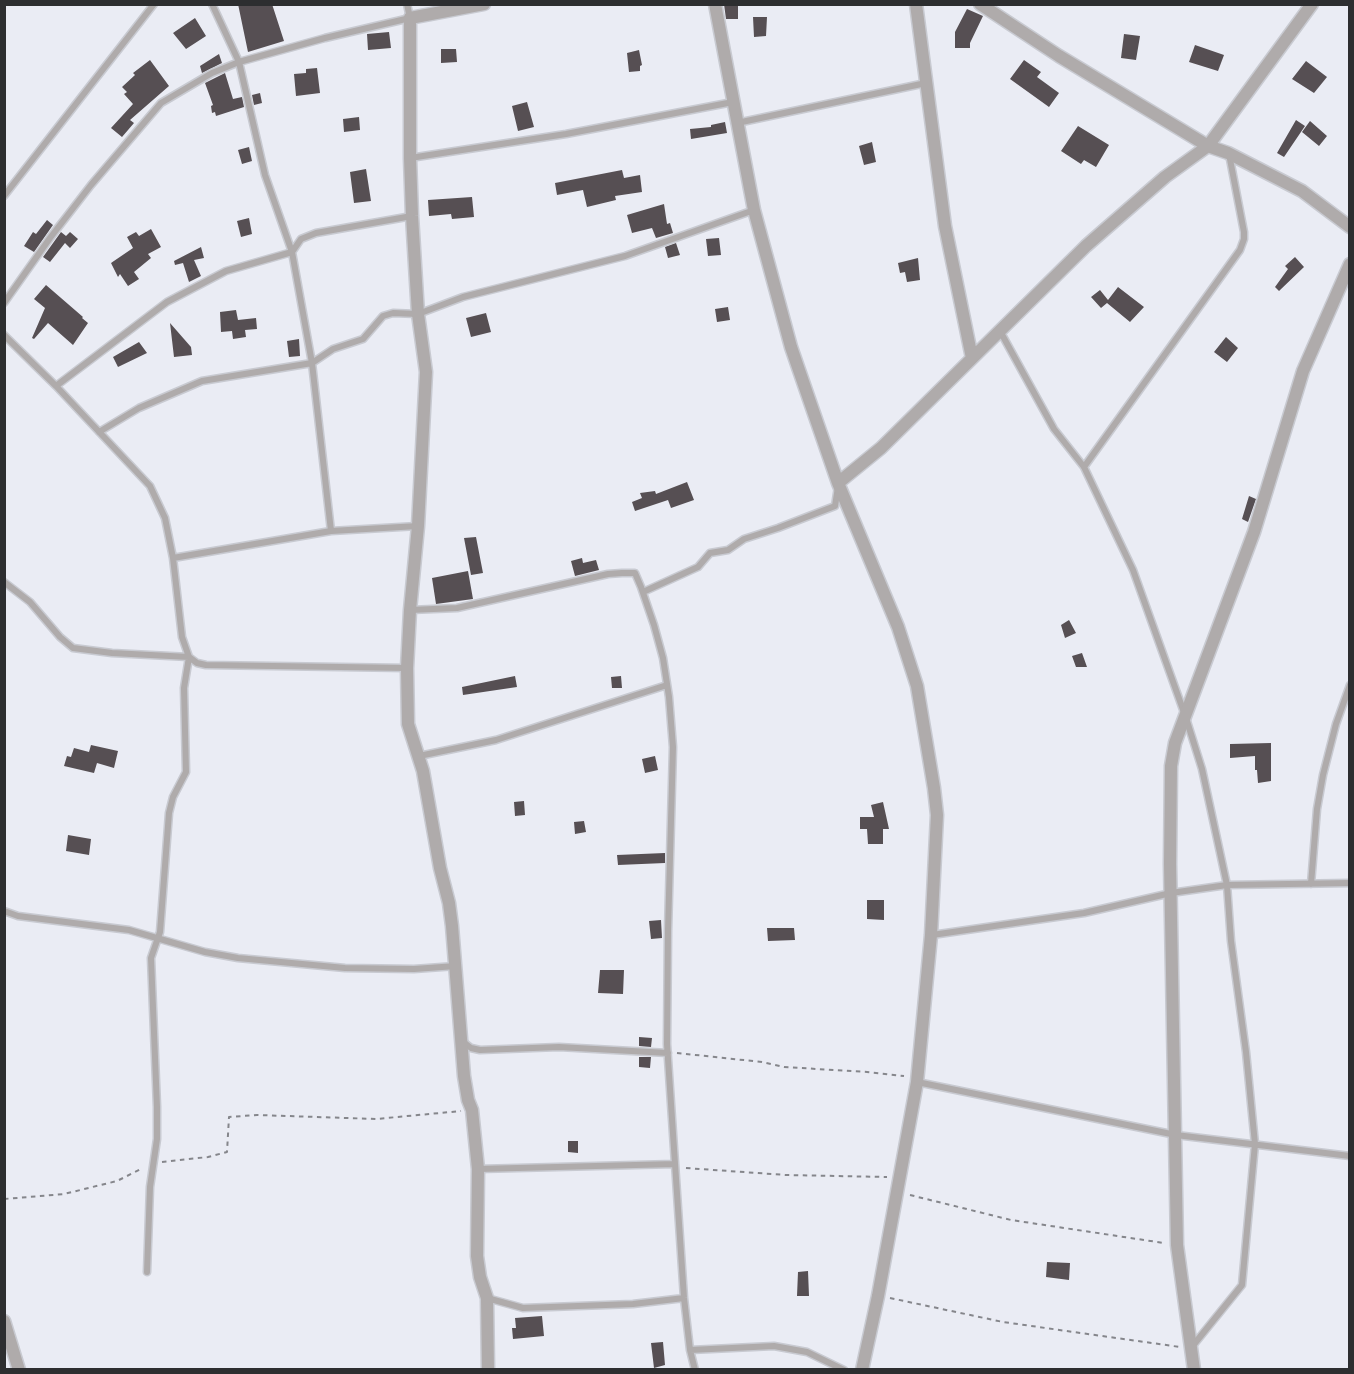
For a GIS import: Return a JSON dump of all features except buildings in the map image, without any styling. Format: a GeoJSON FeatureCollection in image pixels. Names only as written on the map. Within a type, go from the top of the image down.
{"type":"FeatureCollection","features":[{"type":"Feature","properties":{"kind":"street"},"geometry":{"type":"LineString","coordinates":[[484,4],[410,18],[412,216],[418,314],[426,372],[418,526],[407,668],[408,724],[419,756],[431,808],[440,868],[449,903],[465,1084],[472,1110],[478,1169],[477,1256],[480,1277],[487,1298],[488,1370]]}},
{"type":"Feature","properties":{"kind":"street"},"geometry":{"type":"LineString","coordinates":[[715,4],[754,210],[791,347],[838,483],[898,627],[917,686],[937,815],[931,935],[917,1080],[878,1296],[862,1370]]}},
{"type":"Feature","properties":{"kind":"street"},"geometry":{"type":"LineString","coordinates":[[915,4],[945,226],[972,358]]}},
{"type":"Feature","properties":{"kind":"street"},"geometry":{"type":"LineString","coordinates":[[980,4],[1059,56],[1208,146],[1228,153],[1302,191],[1350,227]]}},
{"type":"Feature","properties":{"kind":"street"},"geometry":{"type":"LineString","coordinates":[[838,483],[881,448],[1086,246],[1165,177],[1208,146],[1312,4]]}},
{"type":"Feature","properties":{"kind":"street"},"geometry":{"type":"LineString","coordinates":[[1194,1370],[1177,1245],[1171,766],[1176,743],[1254,532],[1304,371],[1350,264]]}},
{"type":"Feature","properties":{"kind":"street"},"geometry":{"type":"LineString","coordinates":[[4,1321],[19,1370]]}},
{"type":"Feature","properties":{"kind":"lane"},"geometry":{"type":"LineString","coordinates":[[4,196],[154,4]]}},
{"type":"Feature","properties":{"kind":"lane"},"geometry":{"type":"LineString","coordinates":[[212,4],[239,62],[265,175],[292,252],[312,363],[331,531]]}},
{"type":"Feature","properties":{"kind":"lane"},"geometry":{"type":"LineString","coordinates":[[4,303],[84,194],[161,103],[212,73],[239,62],[325,38],[410,18],[407,4]]}},
{"type":"Feature","properties":{"kind":"lane"},"geometry":{"type":"LineString","coordinates":[[737,123],[926,83]]}},
{"type":"Feature","properties":{"kind":"lane"},"geometry":{"type":"LineString","coordinates":[[410,158],[566,134],[733,102]]}},
{"type":"Feature","properties":{"kind":"lane"},"geometry":{"type":"LineString","coordinates":[[1084,467],[1240,249],[1244,232],[1228,153]]}},
{"type":"Feature","properties":{"kind":"lane"},"geometry":{"type":"LineString","coordinates":[[99,432],[139,408],[202,381],[312,363],[333,349],[363,339],[383,316],[393,312],[418,314],[463,297],[625,256],[754,210]]}},
{"type":"Feature","properties":{"kind":"lane"},"geometry":{"type":"LineString","coordinates":[[56,386],[167,302],[226,271],[292,252],[301,239],[316,234],[412,216]]}},
{"type":"Feature","properties":{"kind":"lane"},"geometry":{"type":"LineString","coordinates":[[1000,331],[1054,429],[1084,467],[1133,570],[1202,769],[1227,885],[1231,941],[1246,1052],[1255,1144],[1242,1285],[1191,1348]]}},
{"type":"Feature","properties":{"kind":"lane"},"geometry":{"type":"LineString","coordinates":[[4,335],[56,386],[150,486],[165,518],[173,558],[182,637],[189,657],[184,688],[186,772],[173,797],[169,813],[160,932],[151,958],[157,1107],[154,1162],[150,1187],[147,1272]]}},
{"type":"Feature","properties":{"kind":"lane"},"geometry":{"type":"LineString","coordinates":[[643,592],[698,567],[710,553],[728,550],[744,539],[835,506],[838,483]]}},
{"type":"Feature","properties":{"kind":"lane"},"geometry":{"type":"LineString","coordinates":[[173,558],[331,531],[418,526]]}},
{"type":"Feature","properties":{"kind":"lane"},"geometry":{"type":"LineString","coordinates":[[410,610],[457,608],[621,573],[635,573],[643,592],[663,658],[673,747],[668,921],[668,1053],[684,1298],[690,1350],[695,1370]]}},
{"type":"Feature","properties":{"kind":"lane"},"geometry":{"type":"LineString","coordinates":[[4,582],[30,602],[60,637],[73,648],[112,653],[189,657],[197,663],[206,665],[407,668]]}},
{"type":"Feature","properties":{"kind":"lane"},"geometry":{"type":"LineString","coordinates":[[419,756],[496,740],[667,685]]}},
{"type":"Feature","properties":{"kind":"lane"},"geometry":{"type":"LineString","coordinates":[[1311,884],[1317,809],[1323,775],[1336,724],[1350,685]]}},
{"type":"Feature","properties":{"kind":"lane"},"geometry":{"type":"LineString","coordinates":[[931,935],[1084,913],[1171,893],[1227,885],[1350,882]]}},
{"type":"Feature","properties":{"kind":"lane"},"geometry":{"type":"LineString","coordinates":[[4,911],[18,916],[129,930],[205,952],[282,963],[345,968],[414,969],[456,966]]}},
{"type":"Feature","properties":{"kind":"lane"},"geometry":{"type":"LineString","coordinates":[[461,1040],[471,1048],[480,1050],[559,1047],[668,1053]]}},
{"type":"Feature","properties":{"kind":"lane"},"geometry":{"type":"LineString","coordinates":[[917,1080],[1176,1135],[1350,1156]]}},
{"type":"Feature","properties":{"kind":"lane"},"geometry":{"type":"LineString","coordinates":[[478,1169],[675,1164]]}},
{"type":"Feature","properties":{"kind":"lane"},"geometry":{"type":"LineString","coordinates":[[487,1298],[523,1308],[633,1304],[684,1298]]}},
{"type":"Feature","properties":{"kind":"lane"},"geometry":{"type":"LineString","coordinates":[[690,1350],[774,1346],[807,1352],[844,1370]]}},
{"type":"Feature","properties":{"kind":"path"},"geometry":{"type":"LineString","coordinates":[[668,1053],[762,1062],[784,1067],[867,1072],[917,1080]]}},
{"type":"Feature","properties":{"kind":"path"},"geometry":{"type":"LineString","coordinates":[[4,1199],[64,1194],[117,1181],[154,1162],[208,1157],[227,1152],[229,1117],[257,1115],[376,1119],[472,1110]]}},
{"type":"Feature","properties":{"kind":"path"},"geometry":{"type":"LineString","coordinates":[[675,1164],[681,1167],[786,1175],[898,1178]]}},
{"type":"Feature","properties":{"kind":"path"},"geometry":{"type":"LineString","coordinates":[[896,1191],[1011,1220],[1177,1245]]}},
{"type":"Feature","properties":{"kind":"path"},"geometry":{"type":"LineString","coordinates":[[878,1296],[1003,1322],[1191,1348]]}}]}
